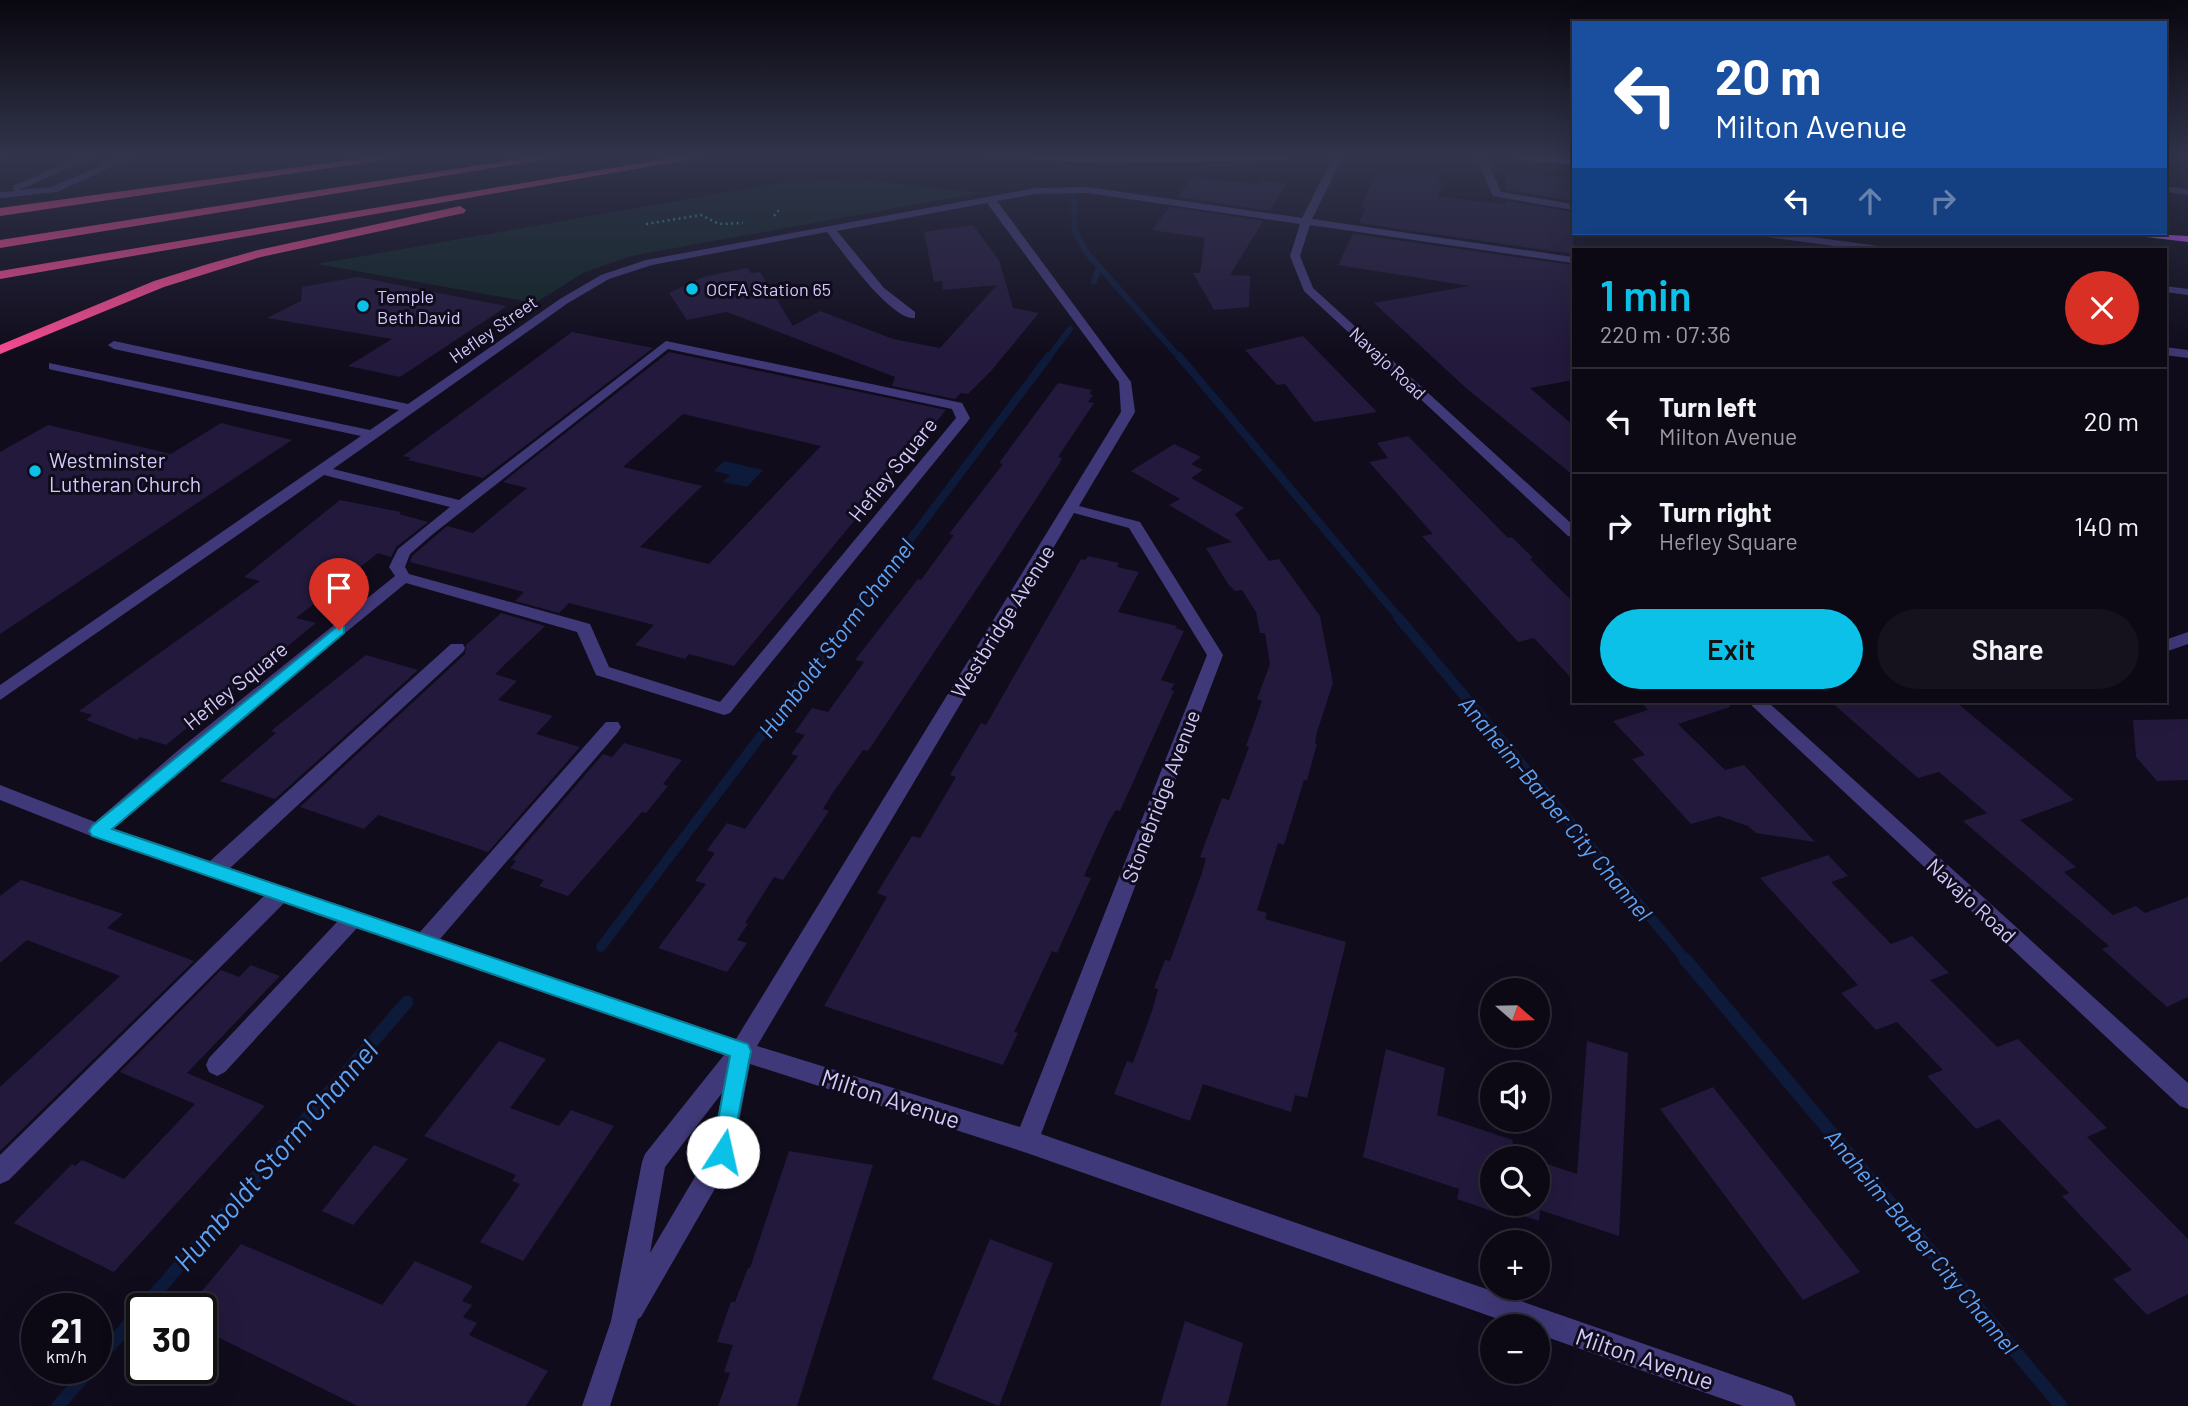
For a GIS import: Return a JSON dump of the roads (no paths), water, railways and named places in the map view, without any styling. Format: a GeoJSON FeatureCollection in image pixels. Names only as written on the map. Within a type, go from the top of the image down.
{"type":"FeatureCollection","features":[{"type":"Feature","properties":{"kind":"highway"},"geometry":{"type":"LineString","coordinates":[[0,232],[64,223]]}},
{"type":"Feature","properties":{"kind":"highway"},"geometry":{"type":"LineString","coordinates":[[0,244],[138,223]]}},
{"type":"Feature","properties":{"kind":"highway"},"geometry":{"type":"LineString","coordinates":[[0,261],[242,223]]}},
{"type":"Feature","properties":{"kind":"highway"},"geometry":{"type":"LineString","coordinates":[[0,275],[310,223]]}},
{"type":"Feature","properties":{"kind":"highway"},"geometry":{"type":"LineString","coordinates":[[0,350],[159,284],[224,264],[404,223]]}},
{"type":"Feature","properties":{"kind":"main road"},"geometry":{"type":"LineString","coordinates":[[2155,235],[2188,239]]}},
{"type":"Feature","properties":{"kind":"street","name":"Hefley Street"},"geometry":{"type":"LineString","coordinates":[[0,694],[320,470],[564,302],[605,277],[650,262],[859,223]]}},
{"type":"Feature","properties":{"kind":"street","name":"Westbridge Avenue"},"geometry":{"type":"LineString","coordinates":[[596,1406],[624,1321],[654,1162],[741,1051],[1128,412],[1125,382],[1107,361],[1095,337],[1008,223]]}},
{"type":"Feature","properties":{"kind":"street","name":"Navajo Road"},"geometry":{"type":"LineString","coordinates":[[1305,223],[1295,256],[1308,289],[1572,532]]}},
{"type":"Feature","properties":{"kind":"street","name":"Hefley Street"},"geometry":{"type":"LineString","coordinates":[[1317,223],[1572,260]]}},
{"type":"Feature","properties":{"kind":"street"},"geometry":{"type":"LineString","coordinates":[[829,228],[880,290],[911,315]]}},
{"type":"Feature","properties":{"kind":"street"},"geometry":{"type":"LineString","coordinates":[[1775,235],[1871,248]]}},
{"type":"Feature","properties":{"kind":"street"},"geometry":{"type":"LineString","coordinates":[[2167,289],[2188,292]]}},
{"type":"Feature","properties":{"kind":"street"},"geometry":{"type":"LineString","coordinates":[[114,345],[410,408]]}},
{"type":"Feature","properties":{"kind":"street","name":"Hefley Square"},"geometry":{"type":"LineString","coordinates":[[666,345],[957,406],[963,418],[724,709],[602,671],[584,628],[403,577],[397,567],[403,552],[666,345]]}},
{"type":"Feature","properties":{"kind":"street"},"geometry":{"type":"LineString","coordinates":[[2167,351],[2188,354]]}},
{"type":"Feature","properties":{"kind":"street"},"geometry":{"type":"LineString","coordinates":[[53,366],[371,435]]}},
{"type":"Feature","properties":{"kind":"street"},"geometry":{"type":"LineString","coordinates":[[320,470],[461,505]]}},
{"type":"Feature","properties":{"kind":"street","name":"Stonebridge Avenue"},"geometry":{"type":"LineString","coordinates":[[1027,1141],[1215,655],[1135,525],[1071,508]]}},
{"type":"Feature","properties":{"kind":"street","name":"Hefley Square"},"geometry":{"type":"LineString","coordinates":[[98,831],[188,752],[403,577]]}},
{"type":"Feature","properties":{"kind":"street"},"geometry":{"type":"LineString","coordinates":[[2167,645],[2188,638]]}},
{"type":"Feature","properties":{"kind":"street"},"geometry":{"type":"LineString","coordinates":[[214,870],[457,648]]}},
{"type":"Feature","properties":{"kind":"street","name":"Navajo Road"},"geometry":{"type":"LineString","coordinates":[[1758,703],[2188,1098]]}},
{"type":"Feature","properties":{"kind":"street"},"geometry":{"type":"LineString","coordinates":[[424,942],[612,727]]}},
{"type":"Feature","properties":{"kind":"street","name":"Milton Avenue"},"geometry":{"type":"LineString","coordinates":[[0,792],[98,831],[741,1051],[1027,1141],[1782,1406]]}},
{"type":"Feature","properties":{"kind":"street"},"geometry":{"type":"LineString","coordinates":[[0,1172],[281,893]]}},
{"type":"Feature","properties":{"kind":"street"},"geometry":{"type":"LineString","coordinates":[[217,1065],[354,918]]}},
{"type":"Feature","properties":{"kind":"street","name":"Westbridge Avenue"},"geometry":{"type":"LineString","coordinates":[[624,1321],[723,1152],[741,1051]]}},
{"type":"Feature","properties":{"kind":"water"},"geometry":{"type":"Polygon","coordinates":[[[724,461],[763,470],[747,487],[723,482],[730,475],[714,471],[724,461]]]}},
{"type":"Feature","properties":{"kind":"waterway","name":"Anaheim-Barber City Channel"},"geometry":{"type":"LineString","coordinates":[[1075,223],[1075,232],[1087,253],[1180,358]]}},
{"type":"Feature","properties":{"kind":"waterway"},"geometry":{"type":"LineString","coordinates":[[1094,282],[1099,267]]}},
{"type":"Feature","properties":{"kind":"waterway","name":"Humboldt Storm Channel"},"geometry":{"type":"LineString","coordinates":[[1048,358],[1070,329]]}},
{"type":"Feature","properties":{"kind":"waterway","name":"Humboldt Storm Channel"},"geometry":{"type":"LineString","coordinates":[[850,619],[1049,356]]}},
{"type":"Feature","properties":{"kind":"waterway","name":"Anaheim-Barber City Channel"},"geometry":{"type":"LineString","coordinates":[[1179,356],[1400,619]]}},
{"type":"Feature","properties":{"kind":"waterway","name":"Humboldt Storm Channel"},"geometry":{"type":"LineString","coordinates":[[601,947],[851,617]]}},
{"type":"Feature","properties":{"kind":"waterway","name":"Anaheim-Barber City Channel"},"geometry":{"type":"LineString","coordinates":[[1398,617],[1687,961]]}},
{"type":"Feature","properties":{"kind":"waterway","name":"Anaheim-Barber City Channel"},"geometry":{"type":"LineString","coordinates":[[1685,959],[2061,1406]]}},
{"type":"Feature","properties":{"kind":"waterway","name":"Humboldt Storm Channel"},"geometry":{"type":"LineString","coordinates":[[112,1344],[407,1002]]}},
{"type":"Feature","properties":{"kind":"waterway","name":"Humboldt Storm Channel"},"geometry":{"type":"LineString","coordinates":[[58,1406],[77,1384]]}},
{"type":"Feature","properties":{"kind":"place","name":"OCFA Station 65"},"geometry":{"type":"Point","coordinates":[692,289]}},
{"type":"Feature","properties":{"kind":"place","name":"Temple Beth David"},"geometry":{"type":"Point","coordinates":[363,306]}},
{"type":"Feature","properties":{"kind":"place","name":"Westminster Lutheran Church"},"geometry":{"type":"Point","coordinates":[35,471]}}]}
